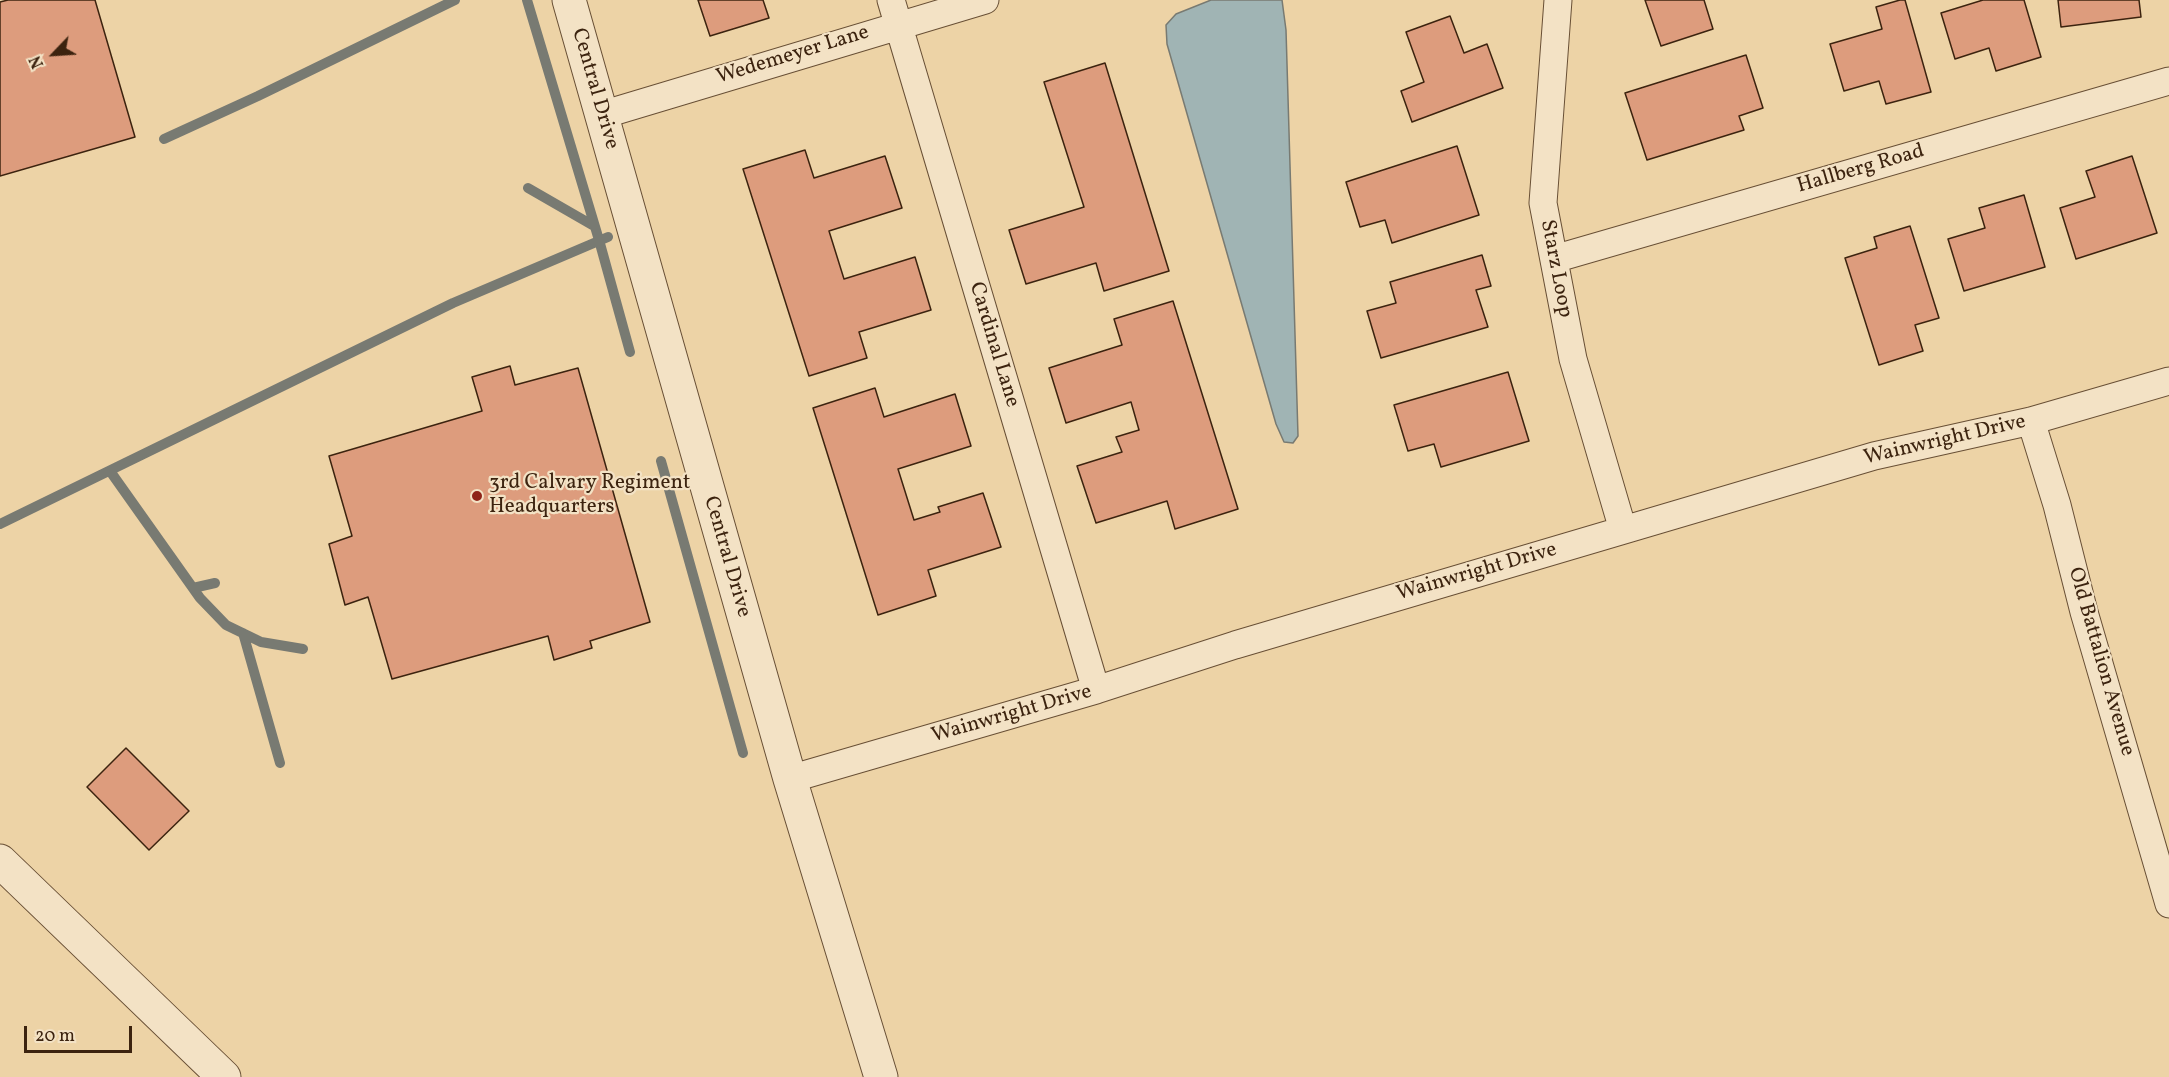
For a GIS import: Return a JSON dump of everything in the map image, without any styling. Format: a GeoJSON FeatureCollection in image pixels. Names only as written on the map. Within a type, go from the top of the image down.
{"type":"FeatureCollection","features":[{"type":"Feature","properties":{"kind":"street","name":"Central Drive"},"geometry":{"type":"LineString","coordinates":[[569,0],[790,779],[881,1077]]}},
{"type":"Feature","properties":{"kind":"street","name":"Wedemeyer Lane"},"geometry":{"type":"LineString","coordinates":[[602,115],[894,12],[985,0]]}},
{"type":"Feature","properties":{"kind":"street","name":"Starz Loop"},"geometry":{"type":"LineString","coordinates":[[1558,0],[1543,203],[1573,358],[1623,530]]}},
{"type":"Feature","properties":{"kind":"street","name":"Cardinal Lane"},"geometry":{"type":"LineString","coordinates":[[894,12],[1096,690]]}},
{"type":"Feature","properties":{"kind":"street","name":"Hallberg Road"},"geometry":{"type":"LineString","coordinates":[[1554,259],[2169,81]]}},
{"type":"Feature","properties":{"kind":"street","name":"Wainwright Drive"},"geometry":{"type":"LineString","coordinates":[[790,779],[1096,690],[1235,645],[1874,456],[2031,421],[2169,381]]}},
{"type":"Feature","properties":{"kind":"street","name":"Old Battalion Avenue"},"geometry":{"type":"LineString","coordinates":[[2031,421],[2057,505],[2084,612],[2169,904]]}},
{"type":"Feature","properties":{"kind":"street"},"geometry":{"type":"LineString","coordinates":[[0,861],[224,1077]]}},
{"type":"Feature","properties":{"kind":"shaded area"},"geometry":{"type":"Polygon","coordinates":[[[1211,0],[1282,0],[1286,30],[1298,436],[1293,443],[1284,442],[1276,424],[1167,44],[1166,25],[1176,14],[1211,0]]]}},
{"type":"Feature","properties":{"kind":"building"},"geometry":{"type":"Polygon","coordinates":[[[8,0],[95,0],[135,137],[0,176],[0,2],[8,0]]]}},
{"type":"Feature","properties":{"kind":"building"},"geometry":{"type":"Polygon","coordinates":[[[698,0],[763,0],[769,18],[710,36],[698,0]]]}},
{"type":"Feature","properties":{"kind":"building"},"geometry":{"type":"Polygon","coordinates":[[[1645,0],[1704,0],[1713,29],[1661,46],[1645,0]]]}},
{"type":"Feature","properties":{"kind":"building"},"geometry":{"type":"Polygon","coordinates":[[[1905,0],[1931,92],[1886,104],[1879,81],[1844,91],[1830,44],[1882,29],[1876,7],[1905,0]]]}},
{"type":"Feature","properties":{"kind":"building"},"geometry":{"type":"Polygon","coordinates":[[[1983,0],[2024,0],[2041,57],[1996,71],[1989,48],[1955,59],[1941,13],[1983,0]]]}},
{"type":"Feature","properties":{"kind":"building"},"geometry":{"type":"Polygon","coordinates":[[[2058,0],[2139,0],[2141,17],[2061,27],[2058,0]]]}},
{"type":"Feature","properties":{"kind":"building"},"geometry":{"type":"Polygon","coordinates":[[[1450,16],[1464,53],[1487,44],[1503,88],[1412,122],[1401,91],[1424,82],[1406,32],[1450,16]]]}},
{"type":"Feature","properties":{"kind":"building"},"geometry":{"type":"Polygon","coordinates":[[[1746,55],[1763,108],[1739,116],[1744,130],[1647,160],[1625,93],[1746,55]]]}},
{"type":"Feature","properties":{"kind":"building"},"geometry":{"type":"Polygon","coordinates":[[[1105,63],[1169,271],[1104,291],[1096,263],[1026,284],[1009,230],[1084,207],[1044,82],[1105,63]]]}},
{"type":"Feature","properties":{"kind":"building"},"geometry":{"type":"Polygon","coordinates":[[[1457,146],[1479,215],[1392,243],[1385,220],[1360,227],[1346,182],[1457,146]]]}},
{"type":"Feature","properties":{"kind":"building"},"geometry":{"type":"Polygon","coordinates":[[[805,150],[814,178],[885,156],[902,208],[829,231],[844,279],[915,257],[931,310],[859,332],[867,358],[809,376],[743,169],[805,150]]]}},
{"type":"Feature","properties":{"kind":"building"},"geometry":{"type":"Polygon","coordinates":[[[2132,156],[2157,233],[2076,259],[2060,208],[2095,197],[2086,171],[2132,156]]]}},
{"type":"Feature","properties":{"kind":"building"},"geometry":{"type":"Polygon","coordinates":[[[2024,195],[2045,267],[1964,291],[1948,239],[1985,228],[1979,208],[2024,195]]]}},
{"type":"Feature","properties":{"kind":"building"},"geometry":{"type":"Polygon","coordinates":[[[1910,226],[1939,318],[1915,325],[1923,351],[1879,365],[1845,258],[1877,248],[1874,237],[1910,226]]]}},
{"type":"Feature","properties":{"kind":"building"},"geometry":{"type":"Polygon","coordinates":[[[1482,255],[1491,286],[1476,290],[1488,327],[1381,358],[1367,311],[1396,303],[1390,282],[1482,255]]]}},
{"type":"Feature","properties":{"kind":"building"},"geometry":{"type":"Polygon","coordinates":[[[1173,301],[1238,509],[1175,529],[1167,501],[1096,523],[1077,466],[1122,452],[1116,437],[1139,430],[1131,402],[1066,423],[1049,368],[1122,345],[1114,319],[1173,301]]]}},
{"type":"Feature","properties":{"kind":"building","name":"3rd Calvary Regiment Headquarters"},"geometry":{"type":"Polygon","coordinates":[[[510,366],[515,385],[578,368],[650,622],[590,641],[592,648],[554,660],[548,636],[392,679],[368,597],[345,605],[329,544],[352,536],[329,456],[482,411],[472,377],[510,366]]]}},
{"type":"Feature","properties":{"kind":"building"},"geometry":{"type":"Polygon","coordinates":[[[1508,372],[1529,441],[1441,467],[1434,444],[1408,451],[1394,405],[1508,372]]]}},
{"type":"Feature","properties":{"kind":"building"},"geometry":{"type":"Polygon","coordinates":[[[875,388],[884,417],[955,394],[971,446],[898,469],[914,520],[940,512],[938,507],[983,493],[1001,547],[928,570],[936,596],[878,615],[813,408],[875,388]]]}},
{"type":"Feature","properties":{"kind":"building"},"geometry":{"type":"Polygon","coordinates":[[[126,748],[189,811],[149,850],[87,787],[126,748]]]}},
{"type":"Feature","properties":{"kind":"waterway"},"geometry":{"type":"LineString","coordinates":[[164,139],[455,0]]}},
{"type":"Feature","properties":{"kind":"waterway"},"geometry":{"type":"LineString","coordinates":[[527,0],[630,352]]}},
{"type":"Feature","properties":{"kind":"waterway"},"geometry":{"type":"LineString","coordinates":[[528,188],[594,226]]}},
{"type":"Feature","properties":{"kind":"waterway"},"geometry":{"type":"LineString","coordinates":[[0,524],[453,303],[608,237]]}},
{"type":"Feature","properties":{"kind":"waterway"},"geometry":{"type":"LineString","coordinates":[[661,461],[743,753]]}},
{"type":"Feature","properties":{"kind":"waterway"},"geometry":{"type":"LineString","coordinates":[[110,471],[200,598],[226,625],[261,642],[303,649]]}},
{"type":"Feature","properties":{"kind":"waterway"},"geometry":{"type":"LineString","coordinates":[[193,588],[215,583]]}},
{"type":"Feature","properties":{"kind":"waterway"},"geometry":{"type":"LineString","coordinates":[[243,633],[280,763]]}},
{"type":"Feature","properties":{"kind":"place","name":"3rd Calvary Regiment Headquarters"},"geometry":{"type":"Point","coordinates":[477,496]}}]}
